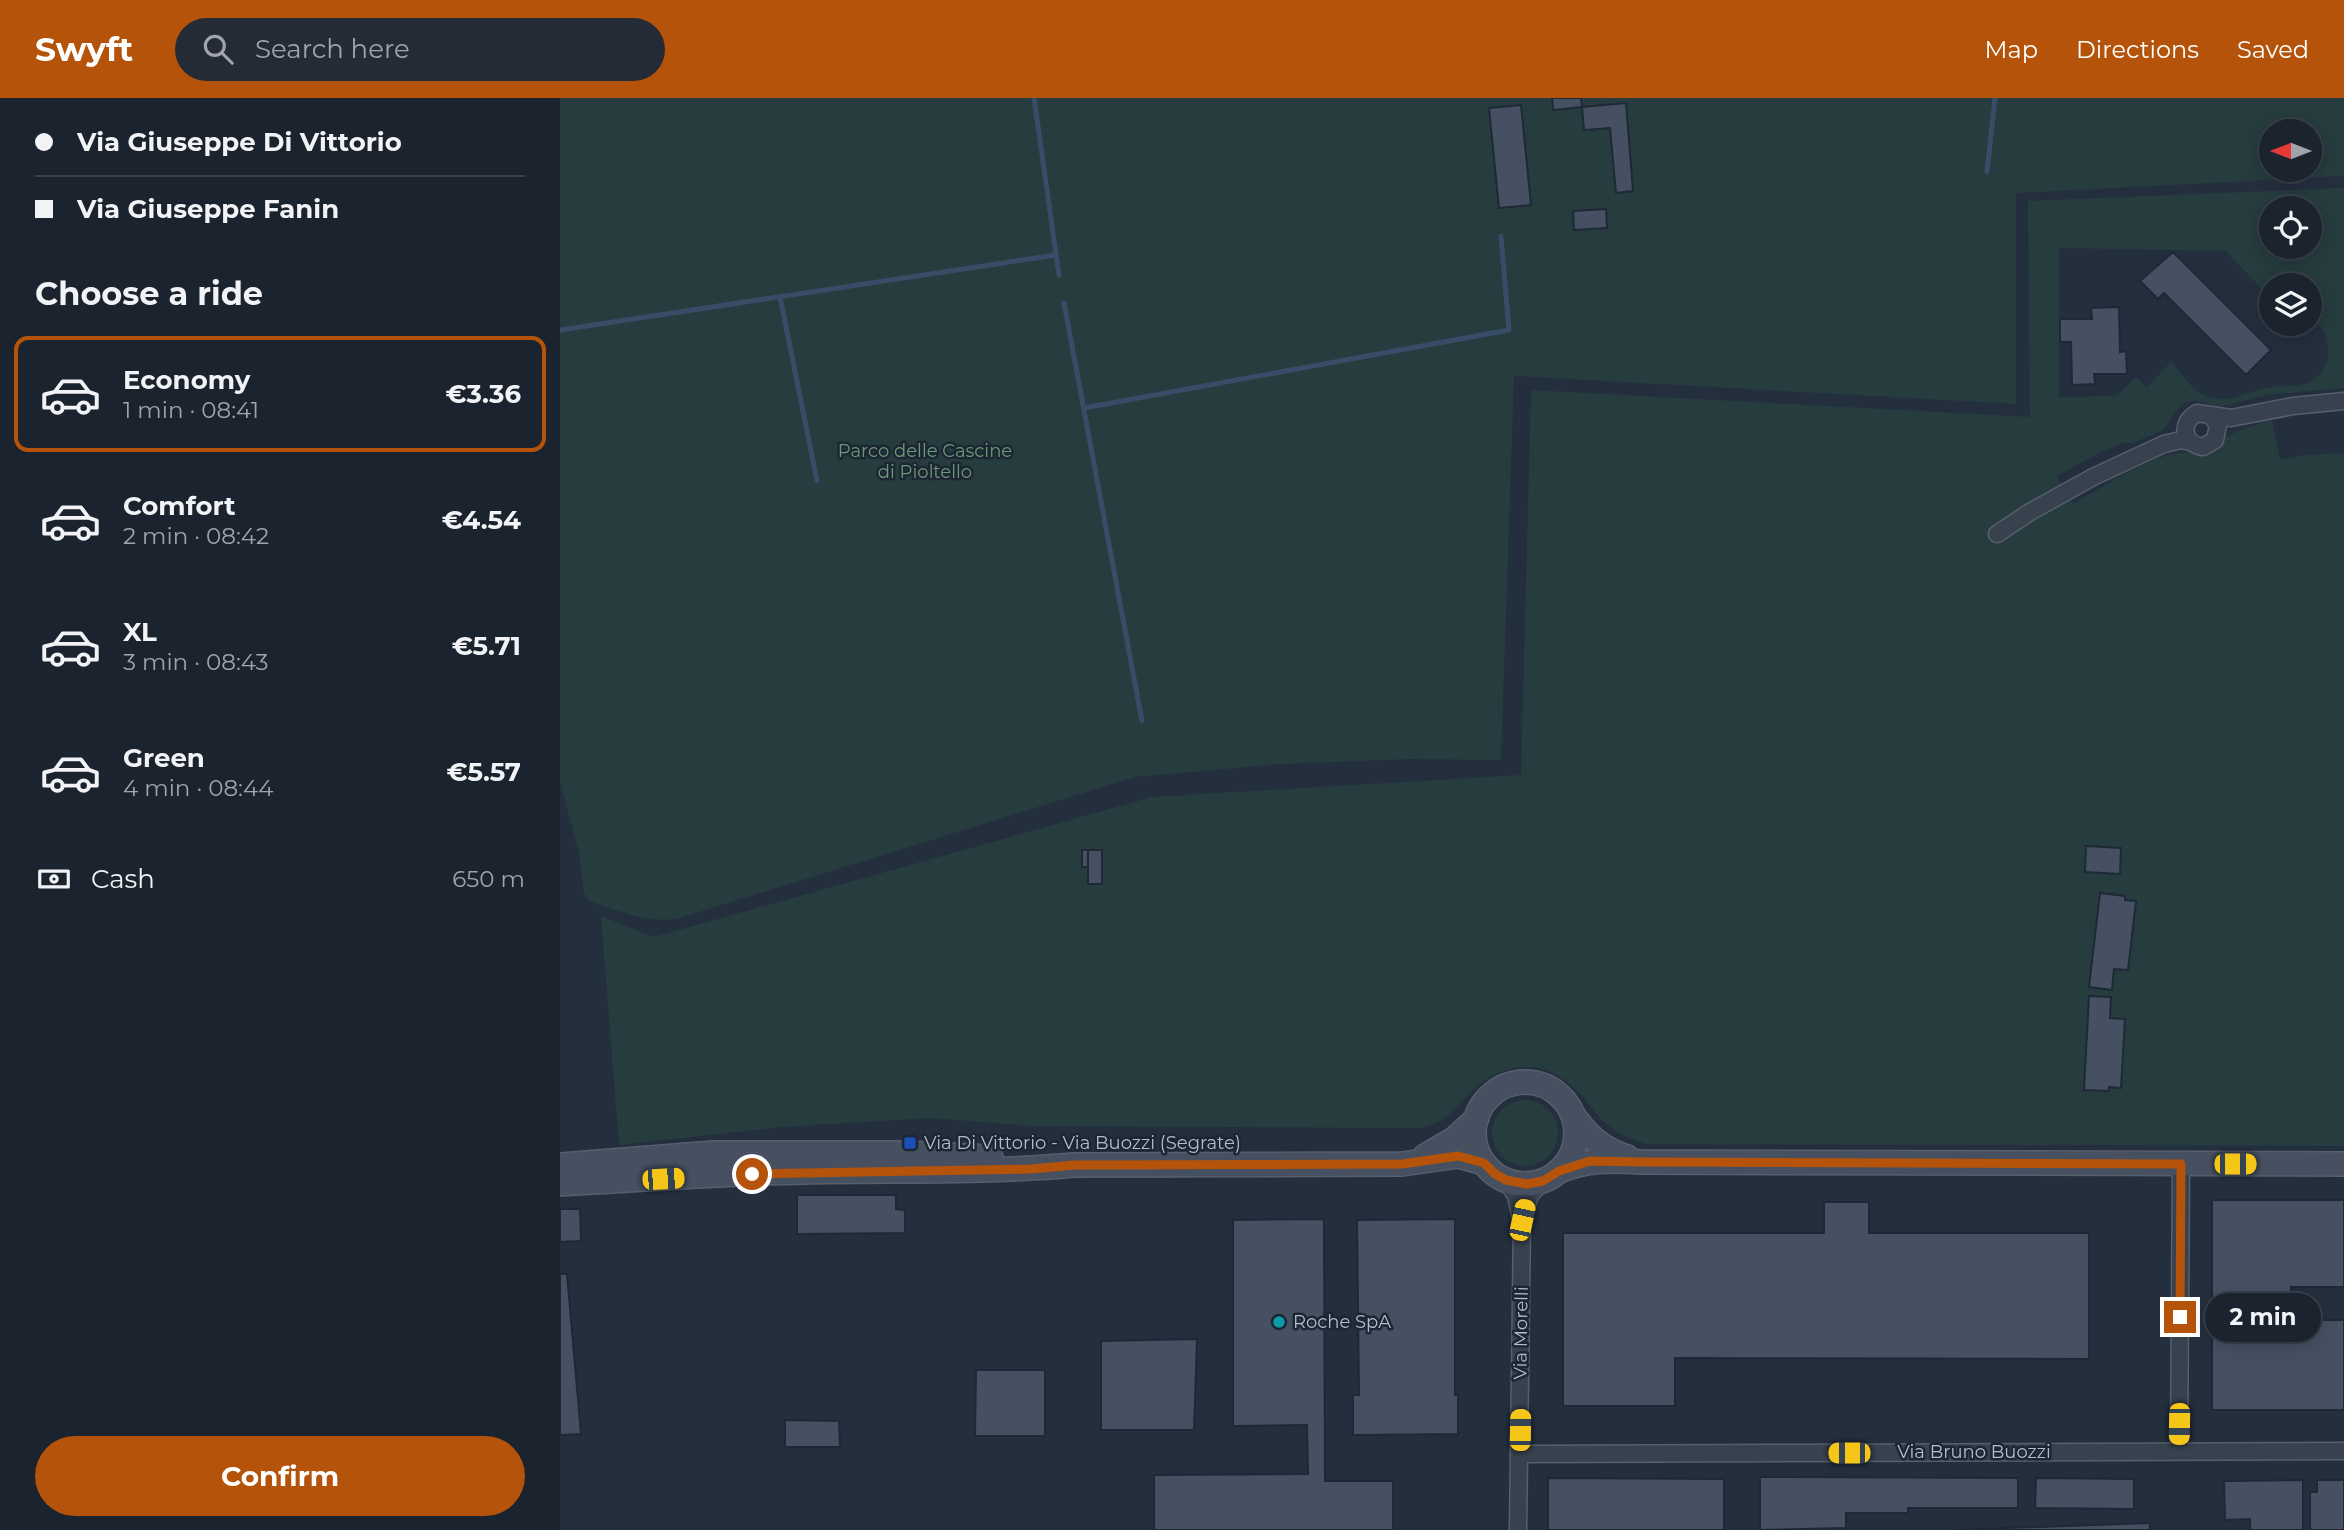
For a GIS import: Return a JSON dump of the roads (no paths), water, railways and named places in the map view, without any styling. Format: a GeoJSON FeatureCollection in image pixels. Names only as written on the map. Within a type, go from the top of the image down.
{"type":"FeatureCollection","features":[{"type":"Feature","properties":{"kind":"main road"},"geometry":{"type":"LineString","coordinates":[[1640,1162],[1615,1153],[1594,1141],[1556,1093],[1544,1086],[1526,1082],[1510,1084],[1497,1090],[1483,1105],[1474,1131],[1476,1145],[1484,1163],[1506,1180],[1527,1184],[1590,1161],[1640,1162],[2344,1164]]}},
{"type":"Feature","properties":{"kind":"main road"},"geometry":{"type":"LineString","coordinates":[[1551,1176],[1571,1155],[1576,1129],[1573,1115]]}},
{"type":"Feature","properties":{"kind":"main road"},"geometry":{"type":"LineString","coordinates":[[1402,1164],[1454,1139],[1477,1118]]}},
{"type":"Feature","properties":{"kind":"main road"},"geometry":{"type":"LineString","coordinates":[[560,1165],[698,1153],[788,1152],[951,1154],[1074,1165]]}},
{"type":"Feature","properties":{"kind":"main road"},"geometry":{"type":"LineString","coordinates":[[560,1184],[801,1172],[955,1171],[1074,1165],[1402,1164],[1458,1156],[1484,1163]]}},
{"type":"Feature","properties":{"kind":"street"},"geometry":{"type":"LineString","coordinates":[[2164,444],[2197,414],[2237,418],[2293,406],[2344,401]]}},
{"type":"Feature","properties":{"kind":"street"},"geometry":{"type":"LineString","coordinates":[[2211,416],[2218,425],[2218,436]]}},
{"type":"Feature","properties":{"kind":"street"},"geometry":{"type":"LineString","coordinates":[[1997,534],[2093,477],[2164,444],[2181,440],[2203,447],[2212,443],[2225,426],[2237,418]]}},
{"type":"Feature","properties":{"kind":"street"},"geometry":{"type":"LineString","coordinates":[[2186,425],[2186,435],[2190,442]]}},
{"type":"Feature","properties":{"kind":"street"},"geometry":{"type":"LineString","coordinates":[[2179,1451],[2181,1164]]}},
{"type":"Feature","properties":{"kind":"street","name":"Via Morelli"},"geometry":{"type":"LineString","coordinates":[[1522,1220],[1530,1195],[1551,1176]]}},
{"type":"Feature","properties":{"kind":"street","name":"Via Morelli"},"geometry":{"type":"LineString","coordinates":[[1506,1180],[1516,1196],[1522,1220],[1518,1530]]}},
{"type":"Feature","properties":{"kind":"street","name":"Via Bruno Buozzi"},"geometry":{"type":"LineString","coordinates":[[1519,1454],[2344,1451]]}},
{"type":"Feature","properties":{"kind":"waterway"},"geometry":{"type":"LineString","coordinates":[[1034,98],[1059,275]]}},
{"type":"Feature","properties":{"kind":"waterway"},"geometry":{"type":"LineString","coordinates":[[1987,172],[1995,98]]}},
{"type":"Feature","properties":{"kind":"waterway"},"geometry":{"type":"LineString","coordinates":[[1084,408],[1509,330],[1501,236]]}},
{"type":"Feature","properties":{"kind":"waterway"},"geometry":{"type":"LineString","coordinates":[[560,330],[1056,255]]}},
{"type":"Feature","properties":{"kind":"waterway"},"geometry":{"type":"LineString","coordinates":[[780,297],[817,481]]}},
{"type":"Feature","properties":{"kind":"waterway"},"geometry":{"type":"LineString","coordinates":[[1064,303],[1142,721]]}},
{"type":"Feature","properties":{"kind":"place","name":"Via Di Vittorio - Via Buozzi (Segrate)"},"geometry":{"type":"Point","coordinates":[910,1143]}},
{"type":"Feature","properties":{"kind":"place","name":"Roche SpA"},"geometry":{"type":"Point","coordinates":[1279,1322]}},
{"type":"Feature","properties":{"kind":"park label","name":"Parco delle Cascine di Pioltello"},"geometry":{"type":"Point","coordinates":[925,461]}}]}
